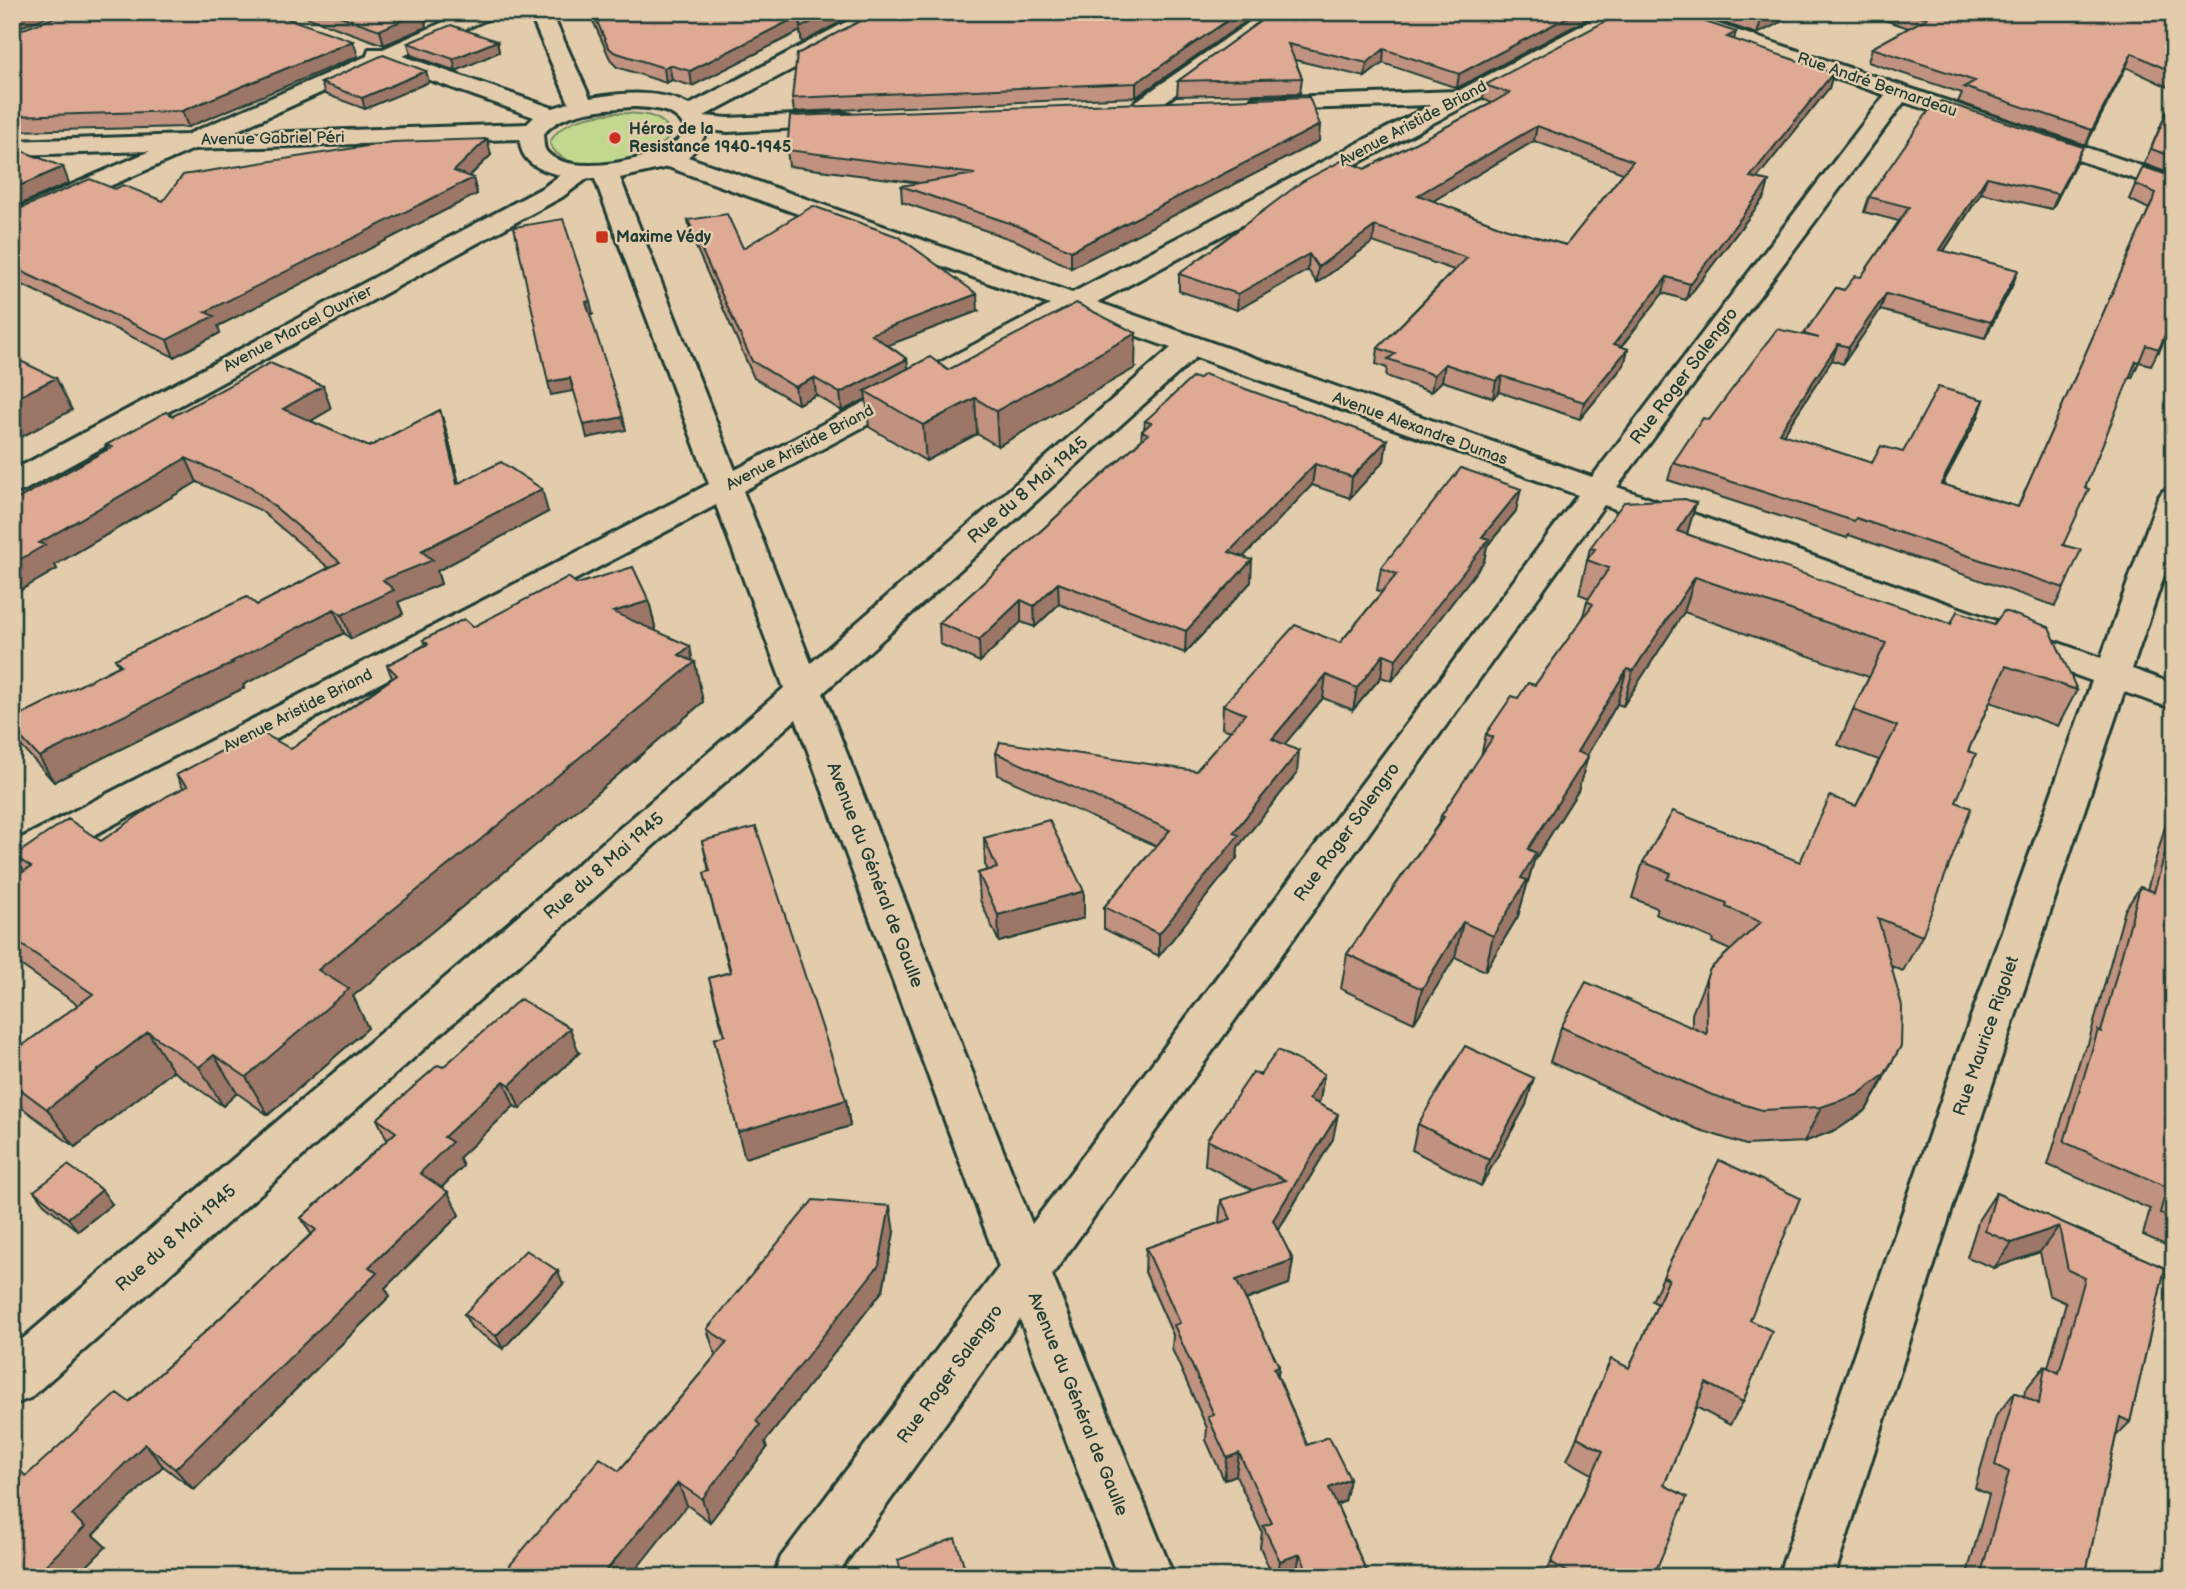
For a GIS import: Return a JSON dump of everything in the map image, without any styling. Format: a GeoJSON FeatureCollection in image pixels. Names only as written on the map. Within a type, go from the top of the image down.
{"type":"FeatureCollection","features":[{"type":"Feature","properties":{"kind":"street"},"geometry":{"type":"LineString","coordinates":[[12,221],[484,12]]}},
{"type":"Feature","properties":{"kind":"street"},"geometry":{"type":"LineString","coordinates":[[540,12],[575,96],[583,105]]}},
{"type":"Feature","properties":{"kind":"street"},"geometry":{"type":"LineString","coordinates":[[692,118],[882,12]]}},
{"type":"Feature","properties":{"kind":"street"},"geometry":{"type":"LineString","coordinates":[[1143,107],[1278,12]]}},
{"type":"Feature","properties":{"kind":"street","name":"Avenue Aristide Briand"},"geometry":{"type":"LineString","coordinates":[[12,862],[1624,12]]}},
{"type":"Feature","properties":{"kind":"street","name":"Rue André Bernardeau"},"geometry":{"type":"LineString","coordinates":[[1660,12],[2174,185]]}},
{"type":"Feature","properties":{"kind":"street"},"geometry":{"type":"LineString","coordinates":[[353,45],[543,124],[530,140],[532,151],[542,160],[560,167],[594,172],[642,166],[667,158],[692,141],[696,131],[692,118]]}},
{"type":"Feature","properties":{"kind":"street","name":"Rue Roger Salengro"},"geometry":{"type":"LineString","coordinates":[[801,1577],[1597,492],[1899,92]]}},
{"type":"Feature","properties":{"kind":"street"},"geometry":{"type":"LineString","coordinates":[[1240,104],[1464,97]]}},
{"type":"Feature","properties":{"kind":"street","name":"Avenue Gabriel Péri"},"geometry":{"type":"LineString","coordinates":[[12,148],[543,124],[583,105],[608,101],[656,102],[675,107],[692,118]]}},
{"type":"Feature","properties":{"kind":"street"},"geometry":{"type":"LineString","coordinates":[[1115,108],[1185,106]]}},
{"type":"Feature","properties":{"kind":"street"},"geometry":{"type":"LineString","coordinates":[[692,118],[728,125],[866,119]]}},
{"type":"Feature","properties":{"kind":"street","name":"Avenue Alexandre Dumas"},"geometry":{"type":"LineString","coordinates":[[667,158],[2174,697]]}},
{"type":"Feature","properties":{"kind":"street","name":"Avenue Marcel Ouvrier"},"geometry":{"type":"LineString","coordinates":[[12,484],[594,172]]}},
{"type":"Feature","properties":{"kind":"street","name":"Avenue du Général de Gaulle"},"geometry":{"type":"LineString","coordinates":[[594,172],[726,487],[1026,1272],[1146,1577]]}},
{"type":"Feature","properties":{"kind":"street","name":"Rue du 8 Mai 1945"},"geometry":{"type":"LineString","coordinates":[[12,1381],[768,724],[803,689],[1190,346]]}},
{"type":"Feature","properties":{"kind":"street","name":"Rue Maurice Rigolet"},"geometry":{"type":"LineString","coordinates":[[1806,1577],[1962,1106],[2174,498]]}},
{"type":"Feature","properties":{"kind":"green space"},"geometry":{"type":"Polygon","coordinates":[[[615,113],[656,118],[668,128],[670,136],[660,146],[645,154],[607,164],[588,165],[558,154],[550,142],[555,134],[570,123],[587,117],[615,113]]]}},
{"type":"Feature","properties":{"kind":"building"},"geometry":{"type":"Polygon","coordinates":[[[70,12],[269,12],[353,41],[182,111],[12,116],[12,33],[70,12]]]}},
{"type":"Feature","properties":{"kind":"building"},"geometry":{"type":"Polygon","coordinates":[[[328,12],[422,12],[380,30],[328,12]]]}},
{"type":"Feature","properties":{"kind":"building"},"geometry":{"type":"Polygon","coordinates":[[[593,12],[831,12],[800,28],[801,15],[690,71],[669,65],[664,68],[614,52],[608,47],[593,12]]]}},
{"type":"Feature","properties":{"kind":"building"},"geometry":{"type":"Polygon","coordinates":[[[877,12],[1240,12],[1136,83],[792,98],[797,54],[877,12]]]}},
{"type":"Feature","properties":{"kind":"building"},"geometry":{"type":"Polygon","coordinates":[[[1273,12],[1577,12],[1459,74],[1384,49],[1367,63],[1288,44],[1302,78],[1178,81],[1273,12]]]}},
{"type":"Feature","properties":{"kind":"building"},"geometry":{"type":"Polygon","coordinates":[[[1623,12],[1675,12],[1736,32],[1727,37],[1833,73],[1750,177],[1769,181],[1690,284],[1667,277],[1614,344],[1628,349],[1584,402],[1502,376],[1496,381],[1445,364],[1434,375],[1388,359],[1395,354],[1378,348],[1467,258],[1375,226],[1318,267],[1309,254],[1238,294],[1179,274],[1303,181],[1343,160],[1365,169],[1509,93],[1485,85],[1623,12]],[[1537,126],[1418,195],[1504,228],[1566,245],[1633,161],[1537,126]]]}},
{"type":"Feature","properties":{"kind":"building"},"geometry":{"type":"Polygon","coordinates":[[[1737,12],[1777,12],[1761,20],[1737,12]]]}},
{"type":"Feature","properties":{"kind":"building"},"geometry":{"type":"Polygon","coordinates":[[[1909,12],[2153,12],[2174,18],[2174,73],[2132,53],[2092,130],[1964,87],[1975,81],[1872,48],[1927,18],[1909,12]]]}},
{"type":"Feature","properties":{"kind":"building"},"geometry":{"type":"Polygon","coordinates":[[[451,25],[497,41],[453,59],[408,43],[451,25]]]}},
{"type":"Feature","properties":{"kind":"building"},"geometry":{"type":"Polygon","coordinates":[[[383,55],[426,71],[362,98],[321,83],[383,55]]]}},
{"type":"Feature","properties":{"kind":"building"},"geometry":{"type":"Polygon","coordinates":[[[2174,95],[2174,157],[2151,149],[2174,95]]]}},
{"type":"Feature","properties":{"kind":"building"},"geometry":{"type":"Polygon","coordinates":[[[1309,97],[1320,125],[1071,251],[1018,226],[901,186],[975,174],[787,150],[790,116],[1309,97]]]}},
{"type":"Feature","properties":{"kind":"building"},"geometry":{"type":"Polygon","coordinates":[[[1941,101],[2083,147],[2058,194],[1987,177],[1940,250],[2018,270],[1991,322],[1886,294],[1849,347],[1838,344],[1779,433],[1872,463],[1881,446],[1903,452],[1938,387],[1984,400],[1941,484],[2018,507],[2156,193],[2135,184],[2143,167],[2174,177],[2174,318],[2159,349],[2146,345],[2139,362],[2136,361],[2085,488],[2089,489],[2063,545],[2081,550],[2064,588],[1856,518],[1854,521],[1673,463],[1703,418],[1709,420],[1777,329],[1819,338],[1804,334],[1836,288],[1844,290],[1855,276],[1861,277],[1909,207],[1869,197],[1932,106],[1941,101]]]}},
{"type":"Feature","properties":{"kind":"building"},"geometry":{"type":"Polygon","coordinates":[[[487,139],[454,171],[473,178],[205,312],[214,316],[167,340],[12,267],[12,212],[90,179],[115,189],[123,185],[163,201],[183,175],[393,142],[487,139]]]}},
{"type":"Feature","properties":{"kind":"building"},"geometry":{"type":"Polygon","coordinates":[[[12,147],[63,167],[12,189],[12,147]]]}},
{"type":"Feature","properties":{"kind":"building"},"geometry":{"type":"Polygon","coordinates":[[[813,206],[899,237],[977,294],[871,334],[907,359],[840,393],[814,378],[795,387],[752,361],[688,220],[727,214],[743,248],[813,206]]]}},
{"type":"Feature","properties":{"kind":"building"},"geometry":{"type":"Polygon","coordinates":[[[563,219],[623,417],[584,425],[570,378],[548,382],[514,227],[563,219]]]}},
{"type":"Feature","properties":{"kind":"building"},"geometry":{"type":"Polygon","coordinates":[[[1076,303],[1136,333],[996,411],[975,398],[923,425],[865,391],[930,357],[948,370],[1076,303]]]}},
{"type":"Feature","properties":{"kind":"building"},"geometry":{"type":"Polygon","coordinates":[[[12,357],[56,378],[12,400],[12,357]]]}},
{"type":"Feature","properties":{"kind":"building"},"geometry":{"type":"Polygon","coordinates":[[[270,363],[323,386],[283,409],[369,447],[440,410],[457,484],[501,462],[542,489],[421,551],[433,560],[383,580],[394,590],[342,615],[334,609],[231,662],[233,663],[39,757],[12,728],[12,719],[121,665],[115,659],[247,597],[257,605],[340,562],[250,486],[186,458],[39,543],[45,545],[12,564],[12,502],[112,447],[106,445],[166,412],[173,416],[270,363]]]}},
{"type":"Feature","properties":{"kind":"building"},"geometry":{"type":"Polygon","coordinates":[[[1204,374],[1387,440],[1352,477],[1315,464],[1229,552],[1252,560],[1186,631],[1058,583],[1034,606],[1021,600],[979,640],[939,623],[1148,434],[1142,431],[1151,423],[1145,421],[1193,377],[1198,379],[1204,374]]]}},
{"type":"Feature","properties":{"kind":"building"},"geometry":{"type":"Polygon","coordinates":[[[1461,468],[1521,489],[1482,537],[1489,539],[1396,659],[1384,654],[1357,688],[1326,675],[1272,739],[1299,751],[1233,833],[1239,835],[1159,934],[1104,907],[1170,830],[996,753],[1000,742],[1196,771],[1245,714],[1223,705],[1295,625],[1340,643],[1397,574],[1381,568],[1461,468]]]}},
{"type":"Feature","properties":{"kind":"building"},"geometry":{"type":"Polygon","coordinates":[[[1685,499],[1696,503],[1677,531],[1951,624],[1957,611],[1994,624],[2004,611],[2049,627],[2077,690],[2006,666],[1968,751],[1976,754],[1956,802],[1971,808],[1922,936],[1878,918],[1902,1006],[1901,1046],[1884,1075],[1857,1095],[1821,1107],[1762,1110],[1712,1095],[1561,1027],[1586,982],[1707,1034],[1706,979],[1710,969],[1761,922],[1726,907],[1727,903],[1667,879],[1671,873],[1643,862],[1673,811],[1800,862],[1830,796],[1856,806],[1897,726],[1853,710],[1886,643],[1695,577],[1633,671],[1627,669],[1577,752],[1588,756],[1528,849],[1536,853],[1521,878],[1527,880],[1493,936],[1463,922],[1422,989],[1347,954],[1444,817],[1441,816],[1493,737],[1486,734],[1512,696],[1518,698],[1528,683],[1535,685],[1593,604],[1587,601],[1609,568],[1587,560],[1595,549],[1590,548],[1624,502],[1685,499]]]}},
{"type":"Feature","properties":{"kind":"building"},"geometry":{"type":"Polygon","coordinates":[[[633,567],[649,601],[613,612],[690,646],[679,655],[695,662],[318,970],[349,989],[246,1077],[214,1055],[199,1067],[148,1032],[47,1109],[12,1083],[12,1053],[93,994],[12,938],[12,879],[31,867],[14,856],[68,819],[101,841],[167,796],[188,786],[176,775],[259,731],[291,749],[397,675],[387,665],[428,644],[423,640],[464,619],[473,627],[568,577],[577,584],[633,567]]]}},
{"type":"Feature","properties":{"kind":"building"},"geometry":{"type":"Polygon","coordinates":[[[1049,820],[1084,891],[998,915],[978,873],[997,868],[984,838],[1049,820]]]}},
{"type":"Feature","properties":{"kind":"building"},"geometry":{"type":"Polygon","coordinates":[[[2174,823],[2174,1219],[2160,1213],[2167,1187],[2064,1142],[2098,1030],[2101,1032],[2140,887],[2154,892],[2174,823]]]}},
{"type":"Feature","properties":{"kind":"building"},"geometry":{"type":"Polygon","coordinates":[[[756,827],[846,1100],[738,1132],[714,1039],[725,1035],[709,978],[731,972],[704,873],[710,871],[702,841],[756,827]]]}},
{"type":"Feature","properties":{"kind":"building"},"geometry":{"type":"Polygon","coordinates":[[[520,999],[570,1028],[510,1085],[504,1081],[444,1137],[452,1142],[420,1173],[448,1192],[369,1267],[377,1273],[175,1469],[145,1444],[72,1515],[85,1527],[33,1577],[12,1577],[12,1476],[19,1470],[26,1476],[117,1393],[129,1402],[316,1230],[301,1218],[396,1132],[377,1119],[438,1065],[443,1067],[520,999]]]}},
{"type":"Feature","properties":{"kind":"building"},"geometry":{"type":"Polygon","coordinates":[[[1465,1046],[1534,1078],[1489,1160],[1418,1124],[1465,1046]]]}},
{"type":"Feature","properties":{"kind":"building"},"geometry":{"type":"Polygon","coordinates":[[[1278,1050],[1324,1074],[1309,1099],[1338,1114],[1273,1220],[1293,1260],[1236,1280],[1279,1366],[1274,1368],[1307,1445],[1329,1437],[1350,1479],[1329,1488],[1369,1577],[1310,1577],[1300,1554],[1280,1561],[1263,1526],[1272,1523],[1239,1453],[1227,1458],[1208,1417],[1214,1415],[1174,1325],[1180,1323],[1146,1248],[1231,1219],[1221,1200],[1285,1180],[1207,1140],[1253,1072],[1260,1075],[1278,1050]]]}},
{"type":"Feature","properties":{"kind":"building"},"geometry":{"type":"Polygon","coordinates":[[[1719,1160],[1800,1198],[1750,1320],[1772,1331],[1743,1402],[1706,1383],[1664,1485],[1687,1497],[1653,1577],[1576,1577],[1551,1562],[1603,1451],[1577,1437],[1611,1359],[1629,1368],[1669,1279],[1663,1277],[1719,1160]]]}},
{"type":"Feature","properties":{"kind":"building"},"geometry":{"type":"Polygon","coordinates":[[[68,1165],[102,1190],[68,1218],[34,1191],[68,1165]]]}},
{"type":"Feature","properties":{"kind":"building"},"geometry":{"type":"Polygon","coordinates":[[[1996,1193],[2165,1268],[2130,1422],[2120,1417],[2085,1577],[1980,1577],[2009,1472],[1995,1465],[2015,1392],[2039,1404],[2045,1366],[2059,1373],[2085,1278],[2068,1270],[2059,1226],[2012,1243],[1985,1231],[1996,1193]]]}},
{"type":"Feature","properties":{"kind":"building"},"geometry":{"type":"Polygon","coordinates":[[[813,1200],[890,1206],[879,1265],[756,1421],[760,1425],[702,1499],[678,1483],[601,1577],[500,1577],[600,1458],[619,1471],[727,1342],[707,1329],[813,1200]]]}},
{"type":"Feature","properties":{"kind":"building"},"geometry":{"type":"Polygon","coordinates":[[[526,1250],[558,1271],[496,1336],[464,1314],[526,1250]]]}},
{"type":"Feature","properties":{"kind":"building"},"geometry":{"type":"Polygon","coordinates":[[[955,1538],[968,1577],[903,1577],[898,1560],[955,1538]]]}},
{"type":"Feature","properties":{"kind":"place","name":"Héros de la Resistance 1940-1945"},"geometry":{"type":"Point","coordinates":[615,138]}},
{"type":"Feature","properties":{"kind":"place","name":"Maxime Védy"},"geometry":{"type":"Point","coordinates":[602,237]}}]}
